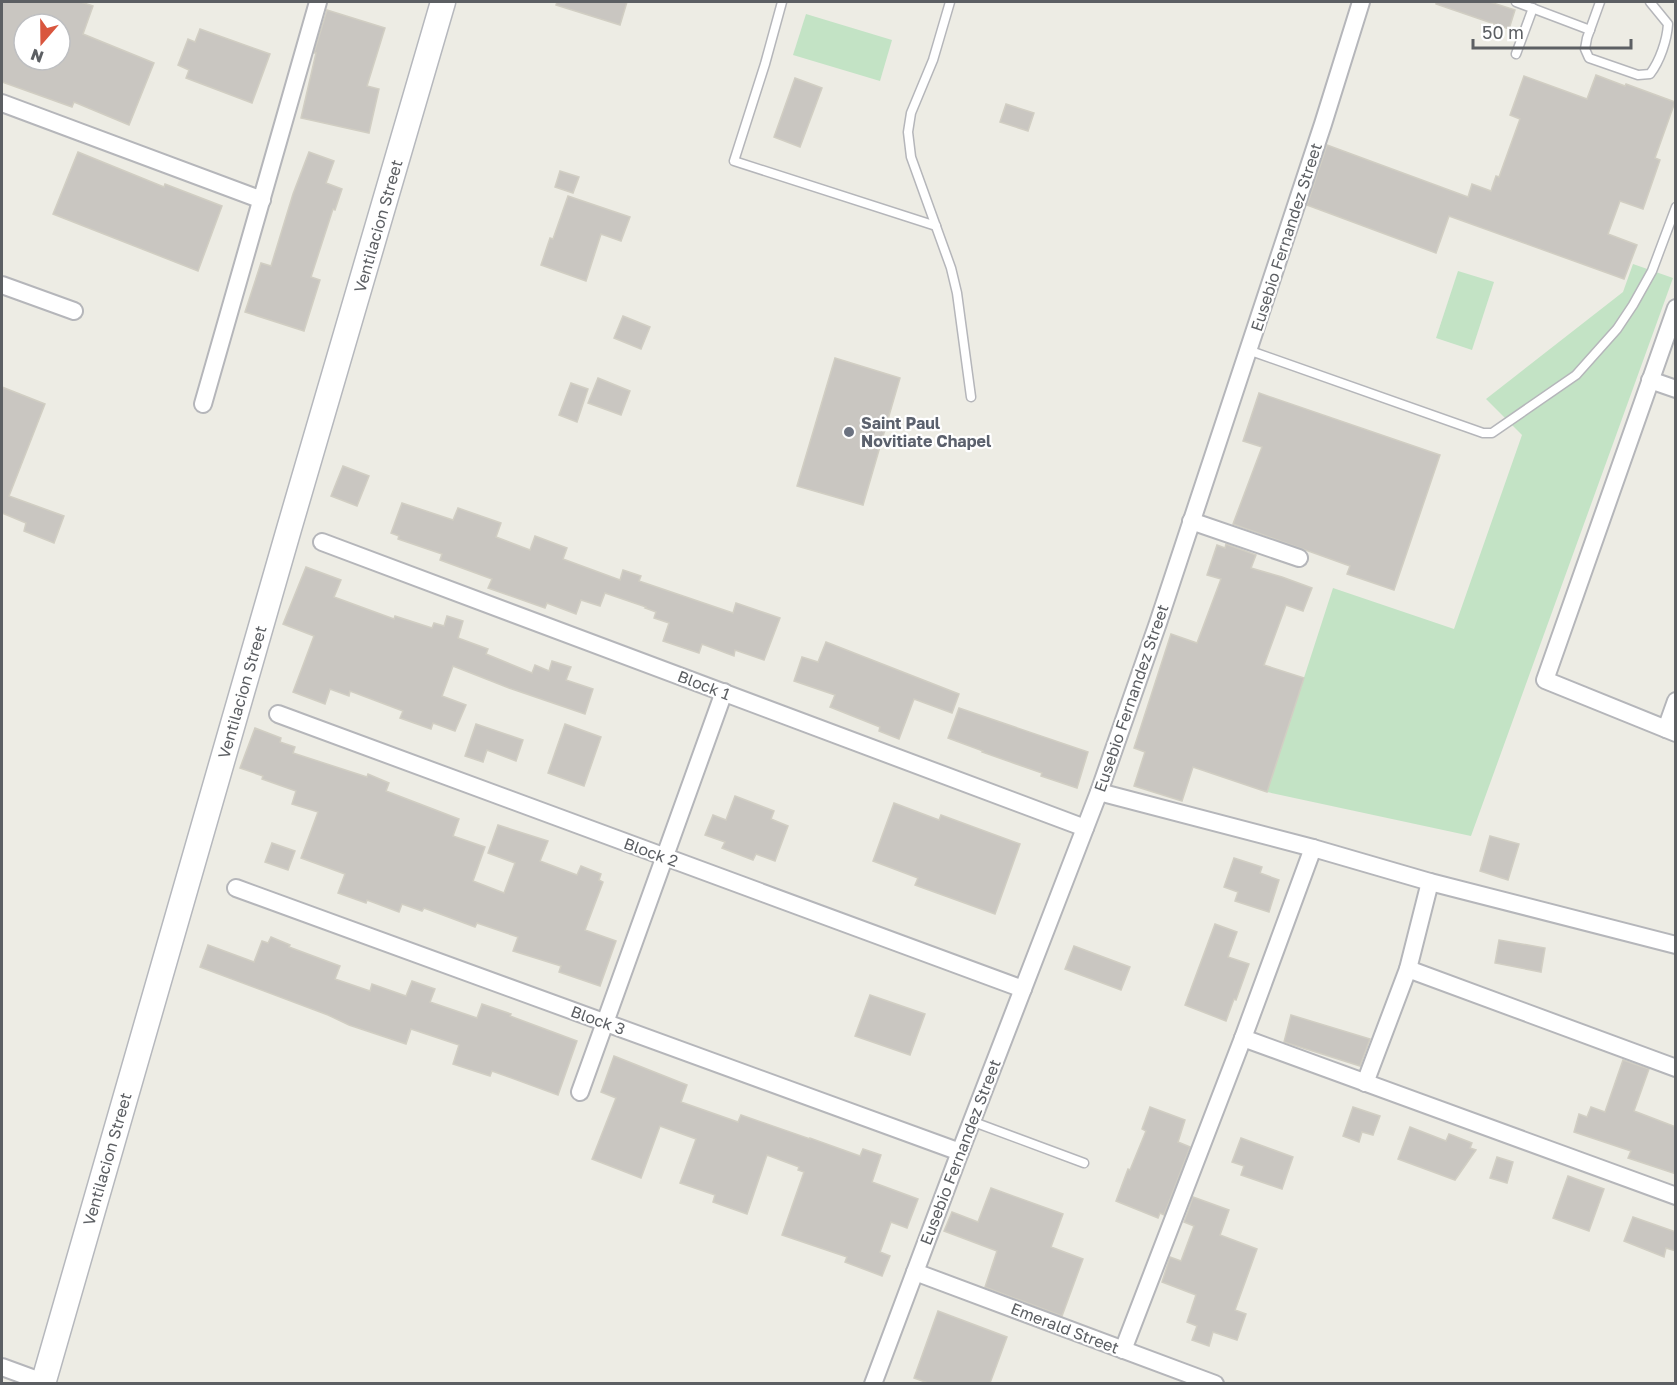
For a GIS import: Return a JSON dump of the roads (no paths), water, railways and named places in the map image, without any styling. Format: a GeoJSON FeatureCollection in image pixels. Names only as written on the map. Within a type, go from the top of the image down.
{"type":"FeatureCollection","features":[{"type":"Feature","properties":{"kind":"street"},"geometry":{"type":"LineString","coordinates":[[203,404],[318,2]]}},
{"type":"Feature","properties":{"kind":"street","name":"Ventilacion Street"},"geometry":{"type":"LineString","coordinates":[[43,1383],[443,2]]}},
{"type":"Feature","properties":{"kind":"street","name":"Eusebio Fernandez Street"},"geometry":{"type":"LineString","coordinates":[[873,1383],[971,1121],[1099,792],[1323,124],[1361,2]]}},
{"type":"Feature","properties":{"kind":"street"},"geometry":{"type":"LineString","coordinates":[[2,103],[262,200]]}},
{"type":"Feature","properties":{"kind":"street"},"geometry":{"type":"LineString","coordinates":[[2,285],[74,310]]}},
{"type":"Feature","properties":{"kind":"street"},"geometry":{"type":"LineString","coordinates":[[1676,308],[1545,680],[1671,731],[1676,701]]}},
{"type":"Feature","properties":{"kind":"street"},"geometry":{"type":"LineString","coordinates":[[1650,380],[1676,389]]}},
{"type":"Feature","properties":{"kind":"street"},"geometry":{"type":"LineString","coordinates":[[1191,521],[1299,558]]}},
{"type":"Feature","properties":{"kind":"street","name":"Block 1"},"geometry":{"type":"LineString","coordinates":[[322,542],[1085,828]]}},
{"type":"Feature","properties":{"kind":"street"},"geometry":{"type":"LineString","coordinates":[[580,1092],[724,692]]}},
{"type":"Feature","properties":{"kind":"street","name":"Block 2"},"geometry":{"type":"LineString","coordinates":[[278,714],[1023,989]]}},
{"type":"Feature","properties":{"kind":"street"},"geometry":{"type":"LineString","coordinates":[[1099,792],[1313,848],[1430,882],[1676,945]]}},
{"type":"Feature","properties":{"kind":"street"},"geometry":{"type":"LineString","coordinates":[[1123,1350],[1313,848]]}},
{"type":"Feature","properties":{"kind":"street"},"geometry":{"type":"LineString","coordinates":[[1365,1083],[1408,969],[1430,882]]}},
{"type":"Feature","properties":{"kind":"street","name":"Block 3"},"geometry":{"type":"LineString","coordinates":[[236,888],[960,1152]]}},
{"type":"Feature","properties":{"kind":"street"},"geometry":{"type":"LineString","coordinates":[[1408,969],[1676,1068]]}},
{"type":"Feature","properties":{"kind":"street"},"geometry":{"type":"LineString","coordinates":[[1243,1038],[1676,1196]]}},
{"type":"Feature","properties":{"kind":"street","name":"Emerald Street"},"geometry":{"type":"LineString","coordinates":[[915,1272],[1215,1383]]}},
{"type":"Feature","properties":{"kind":"street"},"geometry":{"type":"LineString","coordinates":[[2,1367],[43,1383]]}},
{"type":"Feature","properties":{"kind":"lane"},"geometry":{"type":"LineString","coordinates":[[783,2],[734,161],[936,225]]}},
{"type":"Feature","properties":{"kind":"lane"},"geometry":{"type":"LineString","coordinates":[[950,2],[933,60],[910,113],[908,132],[910,157],[951,267],[957,293],[971,397]]}},
{"type":"Feature","properties":{"kind":"lane"},"geometry":{"type":"LineString","coordinates":[[1516,2],[1590,30]]}},
{"type":"Feature","properties":{"kind":"lane"},"geometry":{"type":"LineString","coordinates":[[1600,2],[1585,49],[1590,58],[1638,75],[1650,74],[1655,67],[1667,33],[1668,24],[1649,2]]}},
{"type":"Feature","properties":{"kind":"lane"},"geometry":{"type":"LineString","coordinates":[[1516,54],[1533,8]]}},
{"type":"Feature","properties":{"kind":"lane"},"geometry":{"type":"LineString","coordinates":[[1248,350],[1483,433],[1492,433],[1576,375],[1617,329],[1653,270],[1676,207]]}},
{"type":"Feature","properties":{"kind":"lane"},"geometry":{"type":"LineString","coordinates":[[971,1121],[1084,1163]]}},
{"type":"Feature","properties":{"kind":"place","name":"Saint Paul Novitiate Chapel"},"geometry":{"type":"Point","coordinates":[849,432]}}]}
